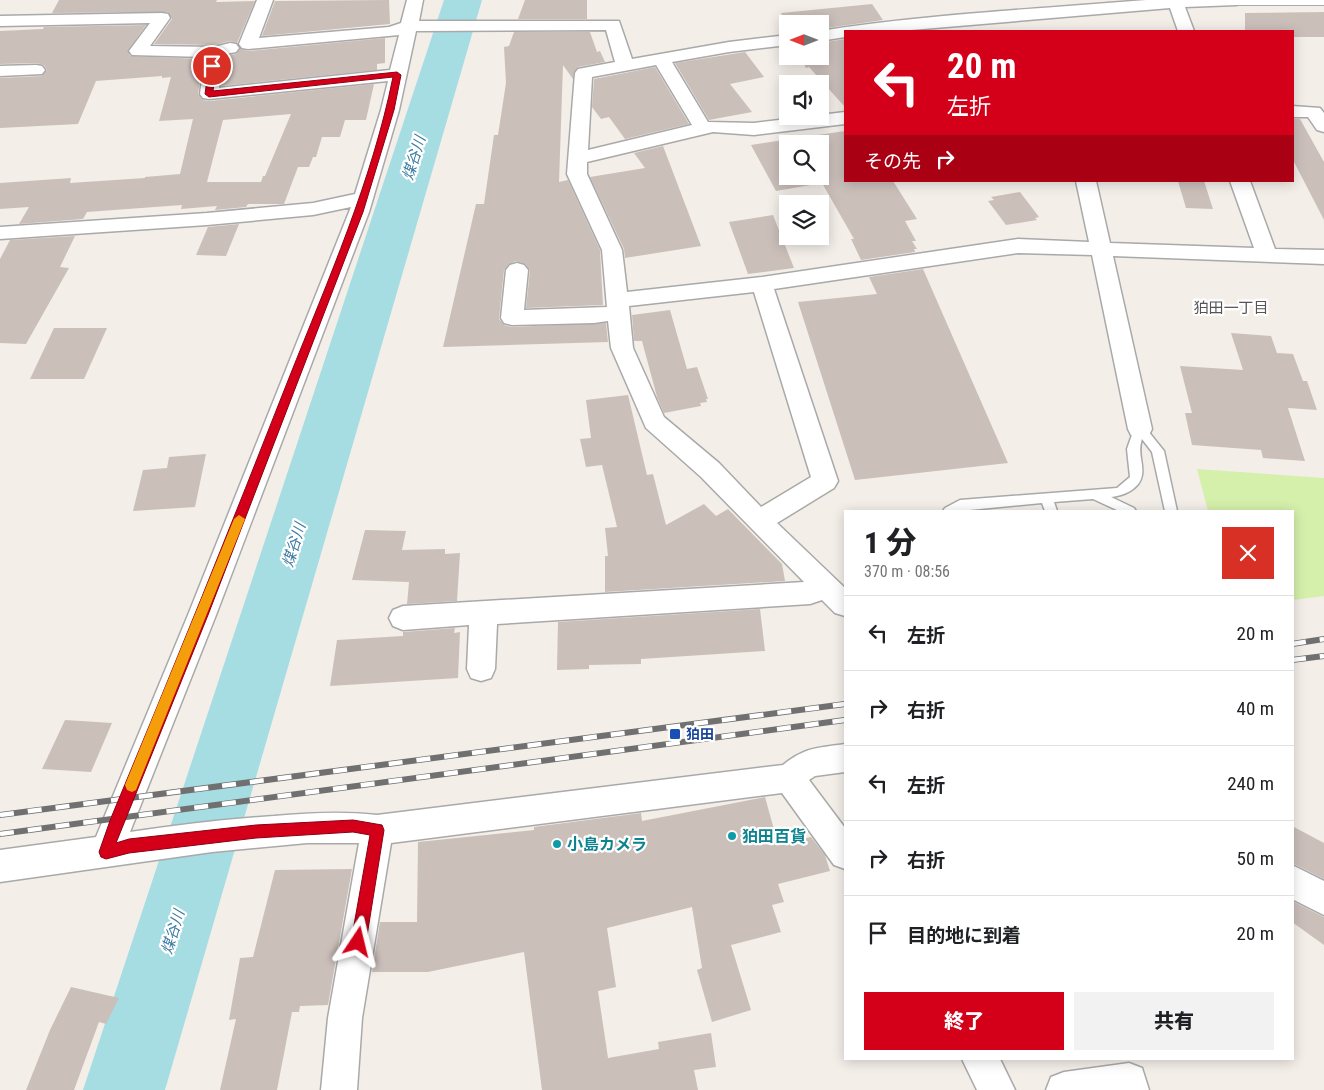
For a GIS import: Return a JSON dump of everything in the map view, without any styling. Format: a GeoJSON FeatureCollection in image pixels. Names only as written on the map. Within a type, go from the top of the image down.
{"type":"FeatureCollection","features":[{"type":"Feature","properties":{"kind":"street"},"geometry":{"type":"LineString","coordinates":[[248,44],[265,0]]}},
{"type":"Feature","properties":{"kind":"street"},"geometry":{"type":"LineString","coordinates":[[117,849],[206,606],[364,198],[390,110],[397,75],[417,26],[415,0]]}},
{"type":"Feature","properties":{"kind":"street"},"geometry":{"type":"LineString","coordinates":[[873,30],[912,28],[934,14],[1048,7],[1235,0],[1324,0]]}},
{"type":"Feature","properties":{"kind":"street"},"geometry":{"type":"LineString","coordinates":[[1176,3],[1186,30]]}},
{"type":"Feature","properties":{"kind":"street"},"geometry":{"type":"LineString","coordinates":[[1048,7],[1053,30]]}},
{"type":"Feature","properties":{"kind":"street"},"geometry":{"type":"LineString","coordinates":[[0,21],[166,12],[138,52],[214,52],[248,44],[391,32],[417,26],[613,25],[624,65]]}},
{"type":"Feature","properties":{"kind":"street"},"geometry":{"type":"LineString","coordinates":[[829,35],[844,32]]}},
{"type":"Feature","properties":{"kind":"street"},"geometry":{"type":"LineString","coordinates":[[779,41],[729,47],[584,73],[577,174],[612,250],[622,348],[654,422],[710,470],[844,604]]}},
{"type":"Feature","properties":{"kind":"street"},"geometry":{"type":"LineString","coordinates":[[214,52],[209,94],[397,75]]}},
{"type":"Feature","properties":{"kind":"street"},"geometry":{"type":"LineString","coordinates":[[661,59],[703,128]]}},
{"type":"Feature","properties":{"kind":"street"},"geometry":{"type":"LineString","coordinates":[[0,71],[36,70]]}},
{"type":"Feature","properties":{"kind":"street"},"geometry":{"type":"LineString","coordinates":[[1294,111],[1314,112],[1324,126]]}},
{"type":"Feature","properties":{"kind":"street"},"geometry":{"type":"LineString","coordinates":[[578,158],[713,126],[754,130],[844,118]]}},
{"type":"Feature","properties":{"kind":"street"},"geometry":{"type":"LineString","coordinates":[[1086,182],[1140,429]]}},
{"type":"Feature","properties":{"kind":"street"},"geometry":{"type":"LineString","coordinates":[[1240,182],[1267,255]]}},
{"type":"Feature","properties":{"kind":"street"},"geometry":{"type":"LineString","coordinates":[[0,233],[207,219],[303,210],[364,198]]}},
{"type":"Feature","properties":{"kind":"street"},"geometry":{"type":"LineString","coordinates":[[517,270],[512,318],[594,316],[617,306],[1018,246],[1267,255],[1323,259]]}},
{"type":"Feature","properties":{"kind":"street"},"geometry":{"type":"LineString","coordinates":[[759,521],[825,481],[762,284]]}},
{"type":"Feature","properties":{"kind":"street"},"geometry":{"type":"LineString","coordinates":[[403,618],[810,593],[825,584]]}},
{"type":"Feature","properties":{"kind":"street"},"geometry":{"type":"LineString","coordinates":[[481,668],[484,613]]}},
{"type":"Feature","properties":{"kind":"street"},"geometry":{"type":"LineString","coordinates":[[0,866],[256,832],[353,826],[377,830],[789,778],[808,763],[844,758]]}},
{"type":"Feature","properties":{"kind":"street"},"geometry":{"type":"LineString","coordinates":[[789,778],[844,853]]}},
{"type":"Feature","properties":{"kind":"street"},"geometry":{"type":"LineString","coordinates":[[339,1090],[346,1018],[377,830]]}},
{"type":"Feature","properties":{"kind":"street"},"geometry":{"type":"LineString","coordinates":[[1294,882],[1324,899]]}},
{"type":"Feature","properties":{"kind":"street"},"geometry":{"type":"LineString","coordinates":[[981,1060],[997,1090]]}},
{"type":"Feature","properties":{"kind":"street"},"geometry":{"type":"LineString","coordinates":[[1064,1090],[1129,1081],[1131,1090]]}},
{"type":"Feature","properties":{"kind":"lane"},"geometry":{"type":"LineString","coordinates":[[951,510],[960,505],[1003,506],[1046,498],[1120,492],[1133,484],[1137,473],[1133,450],[1140,429]]}},
{"type":"Feature","properties":{"kind":"lane"},"geometry":{"type":"LineString","coordinates":[[1140,429],[1158,452],[1171,510]]}},
{"type":"Feature","properties":{"kind":"lane"},"geometry":{"type":"LineString","coordinates":[[1095,495],[1128,510]]}},
{"type":"Feature","properties":{"kind":"lane"},"geometry":{"type":"LineString","coordinates":[[1046,498],[1051,510]]}},
{"type":"Feature","properties":{"kind":"green space"},"geometry":{"type":"Polygon","coordinates":[[[1197,469],[1324,478],[1324,596],[1294,600],[1294,510],[1208,510],[1197,469]]]}},
{"type":"Feature","properties":{"kind":"building"},"geometry":{"type":"Polygon","coordinates":[[[59,0],[255,1],[237,43],[230,41],[214,45],[154,44],[172,19],[168,12],[52,13],[59,0]]]}},
{"type":"Feature","properties":{"kind":"building"},"geometry":{"type":"Polygon","coordinates":[[[389,0],[390,24],[262,36],[275,1],[389,0]]]}},
{"type":"Feature","properties":{"kind":"building"},"geometry":{"type":"Polygon","coordinates":[[[525,0],[587,0],[587,19],[518,19],[525,0]]]}},
{"type":"Feature","properties":{"kind":"building"},"geometry":{"type":"Polygon","coordinates":[[[872,4],[883,20],[829,28],[829,15],[782,15],[781,13],[872,4]]]}},
{"type":"Feature","properties":{"kind":"building"},"geometry":{"type":"Polygon","coordinates":[[[1324,12],[1324,37],[1294,37],[1294,30],[1245,30],[1245,13],[1324,12]]]}},
{"type":"Feature","properties":{"kind":"building"},"geometry":{"type":"Polygon","coordinates":[[[146,25],[128,50],[130,56],[203,59],[198,94],[203,100],[209,101],[374,84],[366,120],[345,120],[340,137],[322,137],[316,157],[313,157],[309,167],[298,167],[284,204],[248,204],[246,207],[215,210],[217,206],[181,209],[182,205],[87,212],[83,219],[19,224],[29,207],[0,209],[0,183],[71,178],[70,183],[180,174],[193,119],[159,121],[171,77],[162,78],[162,76],[96,81],[78,124],[0,128],[0,78],[42,76],[47,70],[44,65],[36,63],[0,64],[0,31],[43,29],[44,27],[146,25]],[[291,114],[223,120],[207,182],[261,182],[263,176],[265,176],[291,114]]]}},
{"type":"Feature","properties":{"kind":"building"},"geometry":{"type":"Polygon","coordinates":[[[514,32],[590,32],[597,52],[600,51],[605,62],[578,67],[574,72],[573,79],[563,65],[559,182],[568,180],[600,250],[603,305],[526,308],[530,270],[525,264],[516,261],[509,264],[504,270],[499,319],[504,325],[512,327],[606,323],[608,342],[443,347],[476,204],[484,204],[494,135],[498,135],[506,83],[504,47],[509,46],[514,32]]]}},
{"type":"Feature","properties":{"kind":"building"},"geometry":{"type":"Polygon","coordinates":[[[385,38],[385,63],[377,64],[377,70],[221,86],[224,57],[236,54],[240,49],[248,51],[385,38]]]}},
{"type":"Feature","properties":{"kind":"building"},"geometry":{"type":"Polygon","coordinates":[[[844,39],[844,106],[829,89],[829,75],[816,75],[809,67],[806,68],[804,65],[829,65],[829,42],[844,39]]]}},
{"type":"Feature","properties":{"kind":"building"},"geometry":{"type":"Polygon","coordinates":[[[745,52],[764,77],[730,84],[752,112],[709,120],[675,63],[745,52]]]}},
{"type":"Feature","properties":{"kind":"building"},"geometry":{"type":"Polygon","coordinates":[[[655,67],[689,124],[625,139],[609,117],[601,119],[592,107],[594,79],[655,67]]]}},
{"type":"Feature","properties":{"kind":"building"},"geometry":{"type":"Polygon","coordinates":[[[1294,119],[1300,119],[1324,162],[1324,220],[1294,162],[1294,119]]]}},
{"type":"Feature","properties":{"kind":"building"},"geometry":{"type":"Polygon","coordinates":[[[844,131],[844,182],[894,182],[917,219],[905,221],[916,241],[912,241],[917,249],[914,249],[915,252],[861,260],[851,239],[854,239],[823,185],[829,185],[829,135],[818,135],[844,131]]]}},
{"type":"Feature","properties":{"kind":"building"},"geometry":{"type":"Polygon","coordinates":[[[779,141],[779,185],[810,185],[776,191],[751,145],[779,141]]]}},
{"type":"Feature","properties":{"kind":"building"},"geometry":{"type":"Polygon","coordinates":[[[663,146],[701,246],[625,258],[624,249],[590,177],[645,168],[634,153],[663,146]]]}},
{"type":"Feature","properties":{"kind":"building"},"geometry":{"type":"Polygon","coordinates":[[[1178,182],[1204,182],[1213,209],[1186,208],[1178,182]]]}},
{"type":"Feature","properties":{"kind":"building"},"geometry":{"type":"Polygon","coordinates":[[[1020,192],[1039,217],[1035,218],[1037,220],[1006,225],[988,201],[994,200],[991,197],[1020,192]]]}},
{"type":"Feature","properties":{"kind":"building"},"geometry":{"type":"Polygon","coordinates":[[[773,215],[779,230],[779,245],[785,245],[794,268],[748,274],[729,222],[773,215]]]}},
{"type":"Feature","properties":{"kind":"building"},"geometry":{"type":"Polygon","coordinates":[[[239,224],[226,256],[196,255],[208,227],[239,224]]]}},
{"type":"Feature","properties":{"kind":"building"},"geometry":{"type":"Polygon","coordinates":[[[75,236],[60,267],[69,268],[26,344],[0,343],[0,259],[10,240],[75,236]]]}},
{"type":"Feature","properties":{"kind":"building"},"geometry":{"type":"Polygon","coordinates":[[[923,269],[1008,463],[855,480],[798,302],[877,294],[869,277],[923,269]]]}},
{"type":"Feature","properties":{"kind":"building"},"geometry":{"type":"Polygon","coordinates":[[[670,310],[687,369],[697,367],[708,399],[706,399],[707,402],[700,403],[701,406],[664,413],[657,397],[642,341],[634,341],[632,315],[670,310]]]}},
{"type":"Feature","properties":{"kind":"building"},"geometry":{"type":"Polygon","coordinates":[[[54,328],[107,328],[84,379],[30,379],[54,328]]]}},
{"type":"Feature","properties":{"kind":"building"},"geometry":{"type":"Polygon","coordinates":[[[1231,333],[1271,336],[1277,353],[1293,354],[1303,381],[1307,381],[1317,410],[1288,408],[1305,461],[1263,458],[1261,450],[1192,445],[1185,413],[1192,413],[1180,366],[1243,370],[1231,333]]]}},
{"type":"Feature","properties":{"kind":"building"},"geometry":{"type":"Polygon","coordinates":[[[628,395],[647,475],[653,474],[666,525],[704,504],[716,516],[728,509],[782,564],[785,581],[605,592],[605,556],[608,556],[605,528],[617,527],[602,465],[586,467],[580,439],[591,438],[586,400],[628,395]]]}},
{"type":"Feature","properties":{"kind":"building"},"geometry":{"type":"Polygon","coordinates":[[[206,454],[195,507],[133,511],[143,470],[167,468],[169,457],[206,454]]]}},
{"type":"Feature","properties":{"kind":"building"},"geometry":{"type":"Polygon","coordinates":[[[365,530],[406,531],[402,550],[445,549],[445,554],[460,553],[457,601],[407,604],[409,582],[352,580],[365,530]]]}},
{"type":"Feature","properties":{"kind":"building"},"geometry":{"type":"Polygon","coordinates":[[[760,609],[765,651],[641,659],[641,664],[589,665],[589,669],[557,670],[558,622],[760,609]]]}},
{"type":"Feature","properties":{"kind":"building"},"geometry":{"type":"Polygon","coordinates":[[[455,628],[454,633],[460,632],[458,678],[330,686],[337,640],[403,636],[403,632],[455,628]]]}},
{"type":"Feature","properties":{"kind":"building"},"geometry":{"type":"Polygon","coordinates":[[[65,720],[112,723],[91,772],[42,769],[65,720]]]}},
{"type":"Feature","properties":{"kind":"building"},"geometry":{"type":"Polygon","coordinates":[[[765,797],[778,844],[811,837],[825,855],[830,871],[778,884],[784,902],[772,905],[781,932],[731,945],[751,1010],[712,1022],[697,970],[702,968],[692,907],[607,928],[616,987],[598,991],[608,1058],[659,1049],[658,1042],[711,1033],[716,1067],[694,1070],[698,1090],[542,1090],[524,952],[428,972],[372,972],[380,922],[417,922],[418,842],[534,830],[534,827],[641,813],[642,821],[765,797]]]}},
{"type":"Feature","properties":{"kind":"building"},"geometry":{"type":"Polygon","coordinates":[[[1294,827],[1324,843],[1324,879],[1294,864],[1294,827]]]}},
{"type":"Feature","properties":{"kind":"building"},"geometry":{"type":"Polygon","coordinates":[[[352,869],[328,1005],[300,1006],[299,1012],[292,1012],[277,1090],[220,1090],[236,1019],[229,1020],[240,958],[253,957],[275,870],[352,869]]]}},
{"type":"Feature","properties":{"kind":"building"},"geometry":{"type":"Polygon","coordinates":[[[1294,902],[1324,917],[1324,945],[1294,923],[1294,902]]]}},
{"type":"Feature","properties":{"kind":"building"},"geometry":{"type":"Polygon","coordinates":[[[71,987],[119,998],[106,1024],[99,1022],[74,1090],[26,1090],[50,1030],[71,987]]]}},
{"type":"Feature","properties":{"kind":"waterway","name":"煤谷川"},"geometry":{"type":"LineString","coordinates":[[124,1090],[463,0]]}},
{"type":"Feature","properties":{"kind":"railway"},"geometry":{"type":"LineString","coordinates":[[1294,644],[1324,639]]}},
{"type":"Feature","properties":{"kind":"railway"},"geometry":{"type":"LineString","coordinates":[[1294,660],[1324,656]]}},
{"type":"Feature","properties":{"kind":"railway"},"geometry":{"type":"LineString","coordinates":[[0,815],[844,704]]}},
{"type":"Feature","properties":{"kind":"railway"},"geometry":{"type":"LineString","coordinates":[[0,834],[844,720]]}},
{"type":"Feature","properties":{"kind":"slow traffic"},"geometry":{"type":"LineString","coordinates":[[132,785],[239,519]]}},
{"type":"Feature","properties":{"kind":"place","name":"狛田"},"geometry":{"type":"Point","coordinates":[675,734]}},
{"type":"Feature","properties":{"kind":"place","name":"狛田百貨"},"geometry":{"type":"Point","coordinates":[732,836]}},
{"type":"Feature","properties":{"kind":"place","name":"小島カメラ"},"geometry":{"type":"Point","coordinates":[557,844]}},
{"type":"Feature","properties":{"kind":"district","name":"狛田一丁目"},"geometry":{"type":"Point","coordinates":[1231,308]}},
{"type":"Feature","properties":{"kind":"route"},"geometry":{"type":"LineString","coordinates":[[212,66],[209,94],[397,75],[390,110],[359,212],[202,615],[118,818],[106,852],[129,846],[256,832],[353,826],[377,830],[358,942]]}}]}
